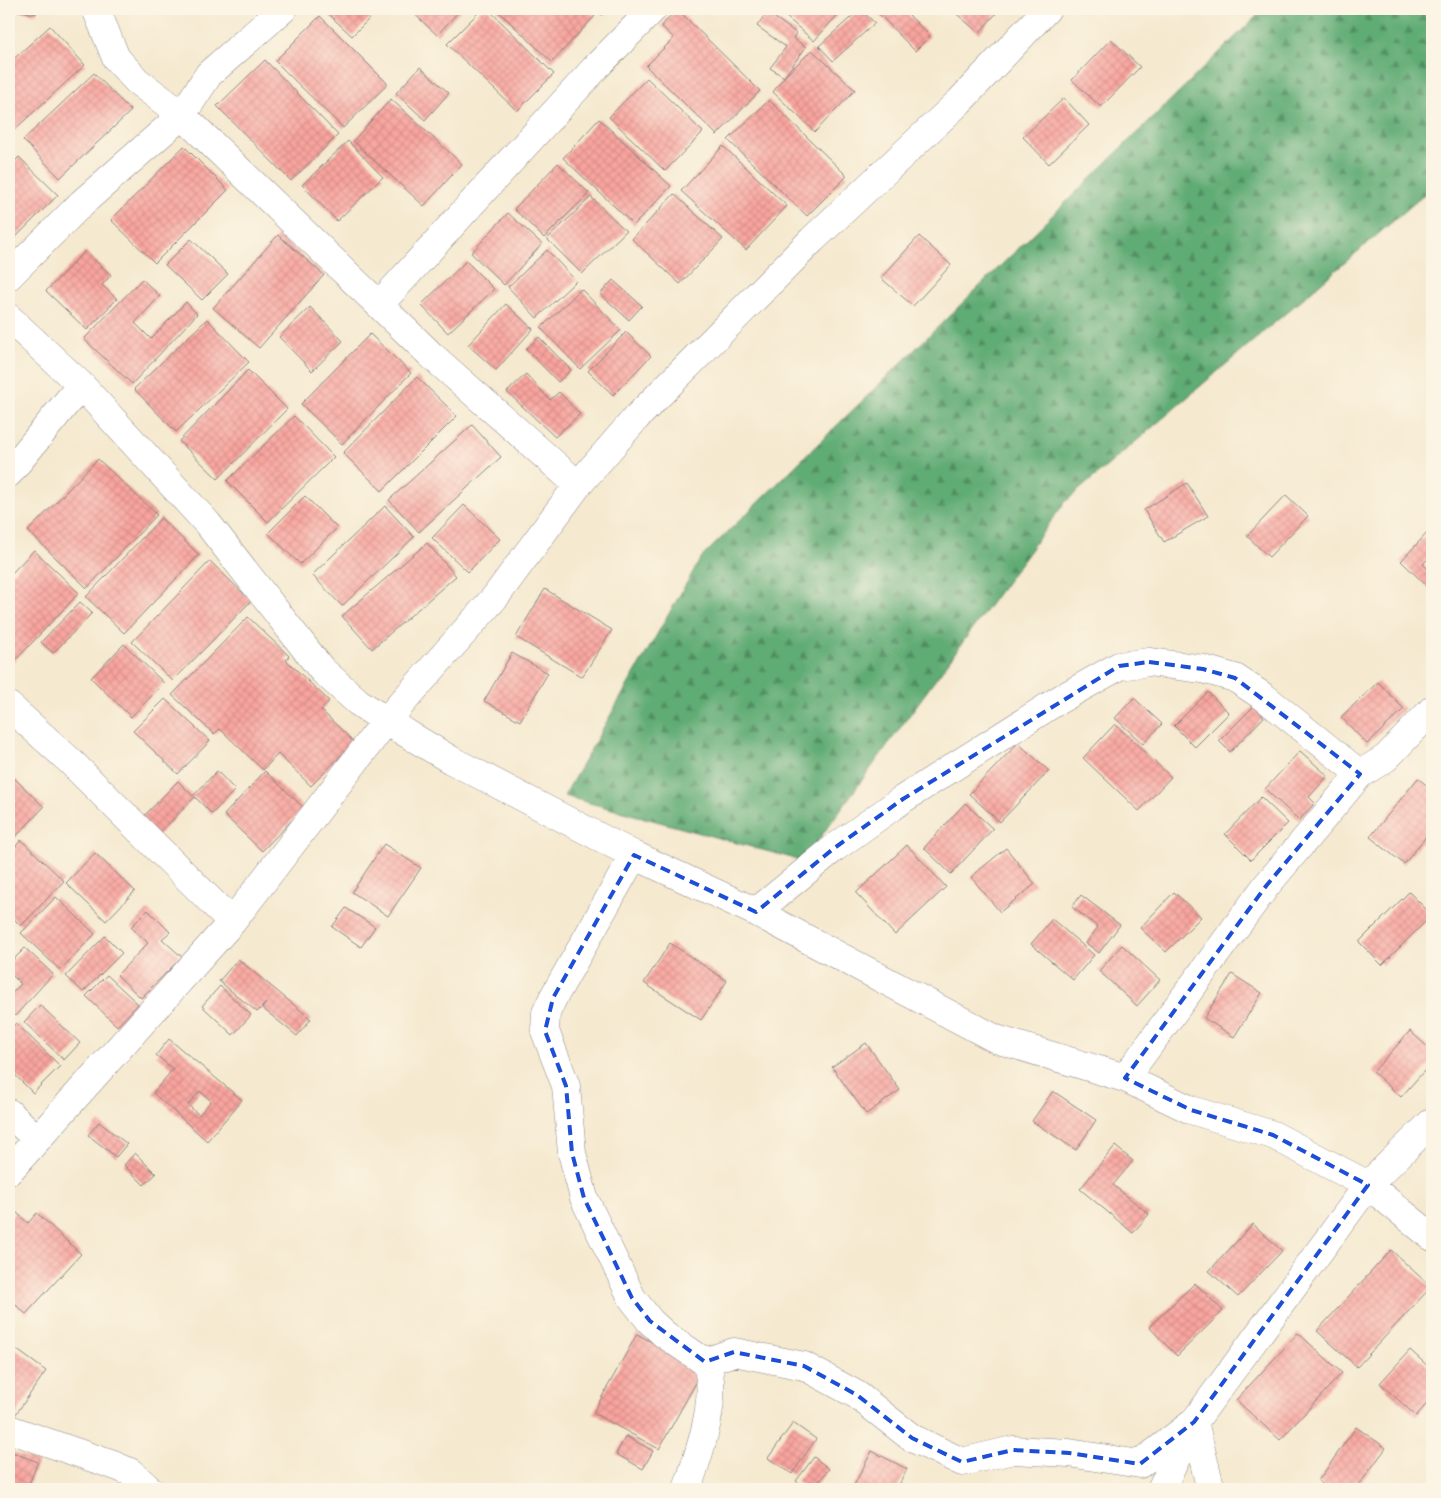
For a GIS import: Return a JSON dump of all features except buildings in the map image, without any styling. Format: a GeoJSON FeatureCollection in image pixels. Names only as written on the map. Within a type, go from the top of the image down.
{"type":"FeatureCollection","features":[{"type":"Feature","properties":{"kind":"street"},"geometry":{"type":"LineString","coordinates":[[96,9],[116,58],[137,81],[182,115],[493,412],[578,484]]}},
{"type":"Feature","properties":{"kind":"street"},"geometry":{"type":"LineString","coordinates":[[9,276],[82,202],[182,115],[209,74],[282,9]]}},
{"type":"Feature","properties":{"kind":"street"},"geometry":{"type":"LineString","coordinates":[[379,305],[591,73],[653,9]]}},
{"type":"Feature","properties":{"kind":"street"},"geometry":{"type":"LineString","coordinates":[[9,1171],[232,922],[386,721],[496,596],[578,484],[636,418],[812,240],[960,101],[1048,9]]}},
{"type":"Feature","properties":{"kind":"street"},"geometry":{"type":"LineString","coordinates":[[9,318],[81,385],[208,524],[322,670],[358,702],[386,721],[451,760],[634,855],[756,912],[996,1039],[1125,1078],[1190,1110],[1272,1135],[1368,1185],[1432,1237]]}},
{"type":"Feature","properties":{"kind":"street"},"geometry":{"type":"LineString","coordinates":[[9,473],[81,385]]}},
{"type":"Feature","properties":{"kind":"street"},"geometry":{"type":"LineString","coordinates":[[756,912],[832,849],[903,799],[1071,692],[1119,666],[1149,662],[1203,669],[1235,678],[1264,696],[1360,774]]}},
{"type":"Feature","properties":{"kind":"street"},"geometry":{"type":"LineString","coordinates":[[9,706],[70,761],[232,922]]}},
{"type":"Feature","properties":{"kind":"street"},"geometry":{"type":"LineString","coordinates":[[1125,1078],[1266,886],[1360,774],[1386,758],[1432,710]]}},
{"type":"Feature","properties":{"kind":"street"},"geometry":{"type":"LineString","coordinates":[[634,855],[553,998],[546,1013],[545,1030],[566,1086],[572,1153],[584,1198],[632,1298],[650,1321],[705,1362],[710,1372],[709,1408],[698,1457],[687,1489]]}},
{"type":"Feature","properties":{"kind":"street"},"geometry":{"type":"LineString","coordinates":[[9,1112],[37,1139]]}},
{"type":"Feature","properties":{"kind":"street"},"geometry":{"type":"LineString","coordinates":[[1161,1489],[1194,1422],[1368,1185],[1432,1122]]}},
{"type":"Feature","properties":{"kind":"street"},"geometry":{"type":"LineString","coordinates":[[705,1362],[734,1352],[804,1366],[856,1395],[912,1438],[962,1462],[1013,1450],[1069,1453],[1140,1464],[1194,1422]]}},
{"type":"Feature","properties":{"kind":"street"},"geometry":{"type":"LineString","coordinates":[[1194,1422],[1210,1486],[1213,1489]]}},
{"type":"Feature","properties":{"kind":"street"},"geometry":{"type":"LineString","coordinates":[[9,1429],[116,1466],[130,1472],[150,1489]]}},
{"type":"Feature","properties":{"kind":"highlighted area"},"geometry":{"type":"Polygon","coordinates":[[[1149,662],[1203,669],[1235,678],[1360,774],[1266,886],[1125,1078],[1191,1110],[1273,1135],[1368,1185],[1194,1422],[1140,1464],[1069,1453],[1013,1450],[962,1462],[912,1438],[857,1395],[804,1366],[734,1352],[705,1362],[650,1321],[632,1298],[584,1198],[572,1153],[566,1086],[545,1031],[553,998],[634,855],[756,912],[833,849],[903,799],[1119,666],[1149,662]]]}},
{"type":"Feature","properties":{"kind":"green space"},"geometry":{"type":"Polygon","coordinates":[[[1264,9],[1432,9],[1432,188],[1065,502],[803,861],[564,796],[701,558],[1264,9]]]}}]}
